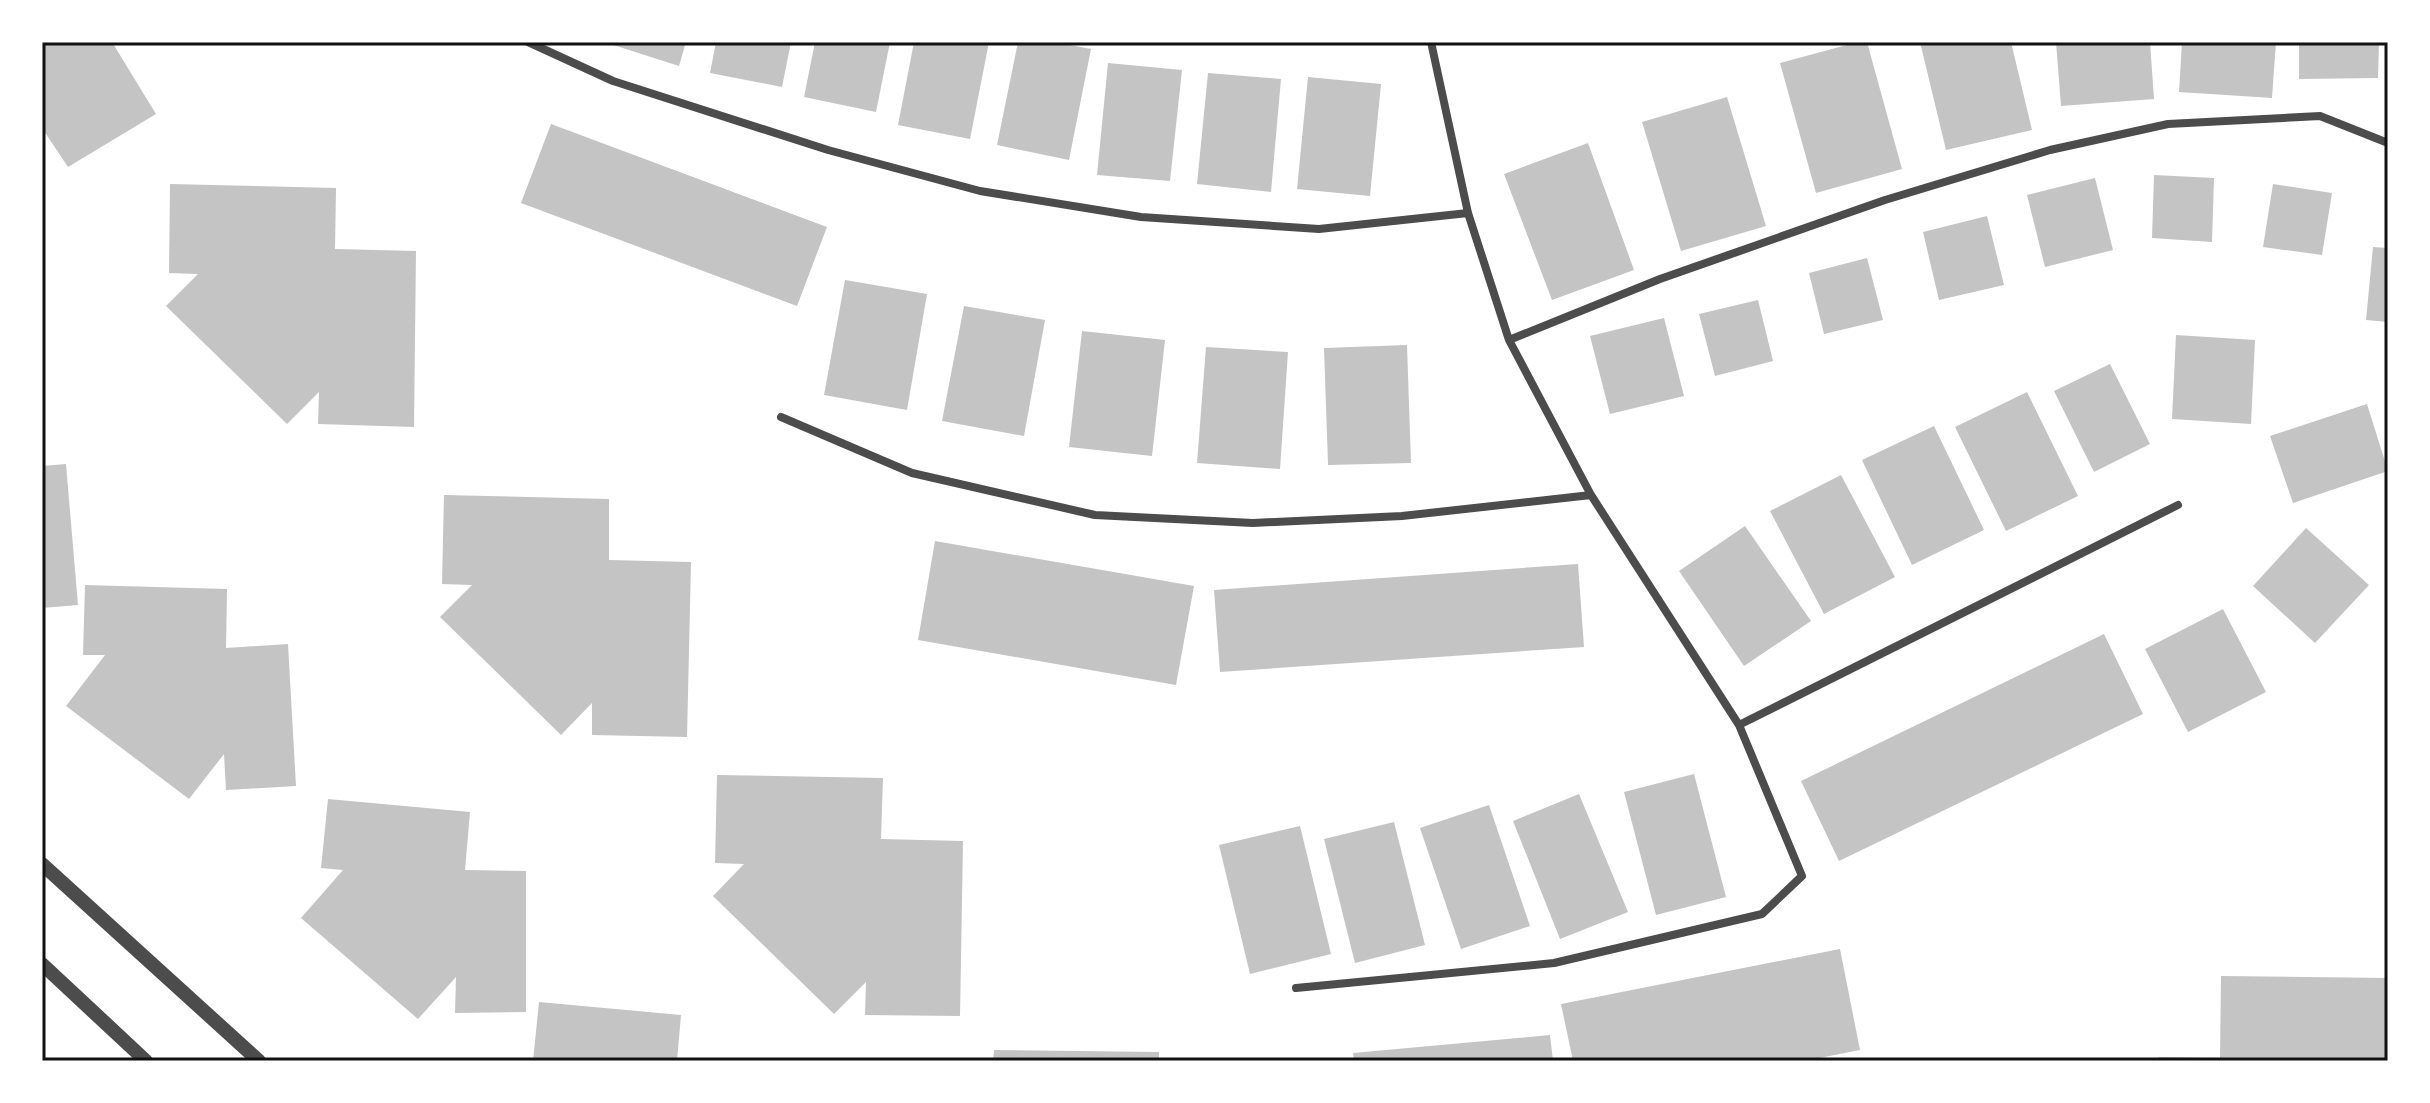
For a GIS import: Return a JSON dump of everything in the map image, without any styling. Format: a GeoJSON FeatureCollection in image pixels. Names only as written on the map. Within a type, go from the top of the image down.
{"type":"FeatureCollection","features":[{"type":"Feature","properties":{"kind":"street"},"geometry":{"type":"LineString","coordinates":[[1296,988],[1554,963],[1762,914],[1802,876],[1739,725],[1591,495],[1509,340],[1468,213],[1431,42]]}},
{"type":"Feature","properties":{"kind":"street"},"geometry":{"type":"LineString","coordinates":[[534,43],[613,81],[828,150],[980,191],[1141,217],[1319,229],[1468,213]]}},
{"type":"Feature","properties":{"kind":"street"},"geometry":{"type":"LineString","coordinates":[[1509,340],[1690,269],[1885,200],[2050,150],[2168,124],[2320,116],[2388,143]]}},
{"type":"Feature","properties":{"kind":"street"},"geometry":{"type":"LineString","coordinates":[[781,417],[912,473],[1095,515],[1253,523],[1402,516],[1591,495]]}},
{"type":"Feature","properties":{"kind":"street"},"geometry":{"type":"LineString","coordinates":[[1739,725],[2178,505]]}},
{"type":"Feature","properties":{"kind":"street"},"geometry":{"type":"LineString","coordinates":[[42,864],[259,1061]]}},
{"type":"Feature","properties":{"kind":"street"},"geometry":{"type":"LineString","coordinates":[[42,964],[146,1061]]}},
{"type":"Feature","properties":{"kind":"building"},"geometry":{"type":"Polygon","coordinates":[[[42,42],[112,42],[156,114],[68,167],[42,128],[42,42]]]}},
{"type":"Feature","properties":{"kind":"building"},"geometry":{"type":"Polygon","coordinates":[[[604,42],[686,42],[679,66],[604,42]]]}},
{"type":"Feature","properties":{"kind":"building"},"geometry":{"type":"Polygon","coordinates":[[[716,42],[791,42],[782,87],[710,73],[716,42]]]}},
{"type":"Feature","properties":{"kind":"building"},"geometry":{"type":"Polygon","coordinates":[[[815,42],[890,42],[876,112],[804,97],[815,42]]]}},
{"type":"Feature","properties":{"kind":"building"},"geometry":{"type":"Polygon","coordinates":[[[914,42],[989,42],[970,139],[898,125],[914,42]]]}},
{"type":"Feature","properties":{"kind":"building"},"geometry":{"type":"Polygon","coordinates":[[[1018,42],[1054,42],[1091,49],[1069,160],[997,145],[1018,42]]]}},
{"type":"Feature","properties":{"kind":"building"},"geometry":{"type":"Polygon","coordinates":[[[1867,42],[1902,169],[1816,193],[1780,63],[1867,42]]]}},
{"type":"Feature","properties":{"kind":"building"},"geometry":{"type":"Polygon","coordinates":[[[1920,42],[2011,42],[2032,130],[1946,150],[1920,42]]]}},
{"type":"Feature","properties":{"kind":"building"},"geometry":{"type":"Polygon","coordinates":[[[2056,42],[2150,42],[2154,99],[2061,106],[2056,42]]]}},
{"type":"Feature","properties":{"kind":"building"},"geometry":{"type":"Polygon","coordinates":[[[2182,42],[2276,42],[2272,98],[2179,92],[2182,42]]]}},
{"type":"Feature","properties":{"kind":"building"},"geometry":{"type":"Polygon","coordinates":[[[2299,42],[2379,42],[2378,78],[2299,79],[2299,42]]]}},
{"type":"Feature","properties":{"kind":"building"},"geometry":{"type":"Polygon","coordinates":[[[1108,63],[1182,70],[1170,181],[1097,175],[1108,63]]]}},
{"type":"Feature","properties":{"kind":"building"},"geometry":{"type":"Polygon","coordinates":[[[1208,73],[1281,79],[1271,192],[1197,184],[1208,73]]]}},
{"type":"Feature","properties":{"kind":"building"},"geometry":{"type":"Polygon","coordinates":[[[1308,77],[1381,84],[1370,196],[1297,189],[1308,77]]]}},
{"type":"Feature","properties":{"kind":"building"},"geometry":{"type":"Polygon","coordinates":[[[1727,97],[1766,226],[1681,251],[1642,122],[1727,97]]]}},
{"type":"Feature","properties":{"kind":"building"},"geometry":{"type":"Polygon","coordinates":[[[551,124],[827,227],[797,306],[521,203],[551,124]]]}},
{"type":"Feature","properties":{"kind":"building"},"geometry":{"type":"Polygon","coordinates":[[[1588,143],[1634,270],[1552,300],[1504,174],[1588,143]]]}},
{"type":"Feature","properties":{"kind":"building"},"geometry":{"type":"Polygon","coordinates":[[[2154,175],[2214,178],[2212,242],[2152,238],[2154,175]]]}},
{"type":"Feature","properties":{"kind":"building"},"geometry":{"type":"Polygon","coordinates":[[[2095,178],[2113,250],[2045,267],[2027,195],[2095,178]]]}},
{"type":"Feature","properties":{"kind":"building"},"geometry":{"type":"Polygon","coordinates":[[[170,184],[336,188],[335,249],[416,251],[414,427],[318,424],[319,392],[287,424],[166,306],[198,274],[169,273],[170,184]]]}},
{"type":"Feature","properties":{"kind":"building"},"geometry":{"type":"Polygon","coordinates":[[[2273,184],[2332,193],[2322,255],[2263,247],[2273,184]]]}},
{"type":"Feature","properties":{"kind":"building"},"geometry":{"type":"Polygon","coordinates":[[[1987,216],[2004,285],[1939,300],[1923,232],[1987,216]]]}},
{"type":"Feature","properties":{"kind":"building"},"geometry":{"type":"Polygon","coordinates":[[[2373,247],[2388,248],[2388,322],[2366,320],[2373,247]]]}},
{"type":"Feature","properties":{"kind":"building"},"geometry":{"type":"Polygon","coordinates":[[[1867,258],[1883,320],[1824,334],[1809,273],[1867,258]]]}},
{"type":"Feature","properties":{"kind":"building"},"geometry":{"type":"Polygon","coordinates":[[[845,280],[927,294],[907,410],[824,395],[845,280]]]}},
{"type":"Feature","properties":{"kind":"building"},"geometry":{"type":"Polygon","coordinates":[[[1758,300],[1773,361],[1715,376],[1699,314],[1758,300]]]}},
{"type":"Feature","properties":{"kind":"building"},"geometry":{"type":"Polygon","coordinates":[[[964,306],[1045,320],[1024,436],[942,421],[964,306]]]}},
{"type":"Feature","properties":{"kind":"building"},"geometry":{"type":"Polygon","coordinates":[[[1664,318],[1684,396],[1610,414],[1590,336],[1664,318]]]}},
{"type":"Feature","properties":{"kind":"building"},"geometry":{"type":"Polygon","coordinates":[[[1082,331],[1165,340],[1152,456],[1069,447],[1082,331]]]}},
{"type":"Feature","properties":{"kind":"building"},"geometry":{"type":"Polygon","coordinates":[[[2176,335],[2255,340],[2251,424],[2172,419],[2176,335]]]}},
{"type":"Feature","properties":{"kind":"building"},"geometry":{"type":"Polygon","coordinates":[[[1407,345],[1411,463],[1328,465],[1324,348],[1407,345]]]}},
{"type":"Feature","properties":{"kind":"building"},"geometry":{"type":"Polygon","coordinates":[[[1206,347],[1288,352],[1280,469],[1197,463],[1206,347]]]}},
{"type":"Feature","properties":{"kind":"building"},"geometry":{"type":"Polygon","coordinates":[[[2110,364],[2150,444],[2094,472],[2054,391],[2110,364]]]}},
{"type":"Feature","properties":{"kind":"building"},"geometry":{"type":"Polygon","coordinates":[[[2027,392],[2078,496],[2006,531],[1955,427],[2027,392]]]}},
{"type":"Feature","properties":{"kind":"building"},"geometry":{"type":"Polygon","coordinates":[[[2367,404],[2388,471],[2293,503],[2270,436],[2367,404]]]}},
{"type":"Feature","properties":{"kind":"building"},"geometry":{"type":"Polygon","coordinates":[[[1934,426],[1984,530],[1912,565],[1862,460],[1934,426]]]}},
{"type":"Feature","properties":{"kind":"building"},"geometry":{"type":"Polygon","coordinates":[[[66,464],[78,605],[42,608],[42,466],[66,464]]]}},
{"type":"Feature","properties":{"kind":"building"},"geometry":{"type":"Polygon","coordinates":[[[1841,475],[1895,577],[1824,614],[1770,511],[1841,475]]]}},
{"type":"Feature","properties":{"kind":"building"},"geometry":{"type":"Polygon","coordinates":[[[444,495],[609,499],[609,560],[691,562],[687,737],[592,735],[592,703],[561,735],[440,617],[472,585],[442,584],[444,495]]]}},
{"type":"Feature","properties":{"kind":"building"},"geometry":{"type":"Polygon","coordinates":[[[1745,526],[1811,621],[1744,666],[1679,571],[1745,526]]]}},
{"type":"Feature","properties":{"kind":"building"},"geometry":{"type":"Polygon","coordinates":[[[2306,528],[2369,585],[2315,643],[2253,586],[2306,528]]]}},
{"type":"Feature","properties":{"kind":"building"},"geometry":{"type":"Polygon","coordinates":[[[935,541],[1194,586],[1176,685],[918,640],[935,541]]]}},
{"type":"Feature","properties":{"kind":"building"},"geometry":{"type":"Polygon","coordinates":[[[1578,564],[1584,647],[1220,672],[1214,590],[1578,564]]]}},
{"type":"Feature","properties":{"kind":"building"},"geometry":{"type":"Polygon","coordinates":[[[85,585],[227,589],[226,648],[288,644],[296,786],[226,790],[224,754],[189,799],[66,706],[105,655],[83,655],[85,585]]]}},
{"type":"Feature","properties":{"kind":"building"},"geometry":{"type":"Polygon","coordinates":[[[2223,609],[2266,692],[2188,732],[2145,649],[2223,609]]]}},
{"type":"Feature","properties":{"kind":"building"},"geometry":{"type":"Polygon","coordinates":[[[2104,634],[2143,714],[1839,861],[1801,781],[2104,634]]]}},
{"type":"Feature","properties":{"kind":"building"},"geometry":{"type":"Polygon","coordinates":[[[1694,774],[1726,897],[1656,915],[1624,792],[1694,774]]]}},
{"type":"Feature","properties":{"kind":"building"},"geometry":{"type":"Polygon","coordinates":[[[717,775],[883,778],[881,839],[963,841],[960,1016],[865,1015],[866,982],[834,1014],[713,896],[744,864],[715,863],[717,775]]]}},
{"type":"Feature","properties":{"kind":"building"},"geometry":{"type":"Polygon","coordinates":[[[1579,794],[1628,912],[1560,939],[1513,821],[1579,794]]]}},
{"type":"Feature","properties":{"kind":"building"},"geometry":{"type":"Polygon","coordinates":[[[328,799],[470,812],[465,870],[526,871],[526,1012],[455,1013],[456,977],[418,1019],[301,918],[343,870],[321,868],[328,799]]]}},
{"type":"Feature","properties":{"kind":"building"},"geometry":{"type":"Polygon","coordinates":[[[1489,805],[1530,926],[1461,949],[1420,828],[1489,805]]]}},
{"type":"Feature","properties":{"kind":"building"},"geometry":{"type":"Polygon","coordinates":[[[1394,822],[1425,945],[1355,963],[1324,839],[1394,822]]]}},
{"type":"Feature","properties":{"kind":"building"},"geometry":{"type":"Polygon","coordinates":[[[1300,826],[1331,954],[1250,974],[1219,845],[1300,826]]]}},
{"type":"Feature","properties":{"kind":"building"},"geometry":{"type":"Polygon","coordinates":[[[1840,949],[1860,1050],[1804,1061],[1573,1061],[1561,1004],[1840,949]]]}},
{"type":"Feature","properties":{"kind":"building"},"geometry":{"type":"Polygon","coordinates":[[[2221,976],[2388,978],[2388,1061],[2159,1061],[2159,1057],[2220,1058],[2221,976]]]}},
{"type":"Feature","properties":{"kind":"building"},"geometry":{"type":"Polygon","coordinates":[[[539,1002],[681,1015],[677,1061],[533,1061],[539,1002]]]}},
{"type":"Feature","properties":{"kind":"building"},"geometry":{"type":"Polygon","coordinates":[[[1550,1035],[1553,1061],[1354,1061],[1353,1053],[1550,1035]]]}},
{"type":"Feature","properties":{"kind":"building"},"geometry":{"type":"Polygon","coordinates":[[[994,1050],[1159,1052],[1159,1061],[993,1061],[994,1050]]]}}]}
